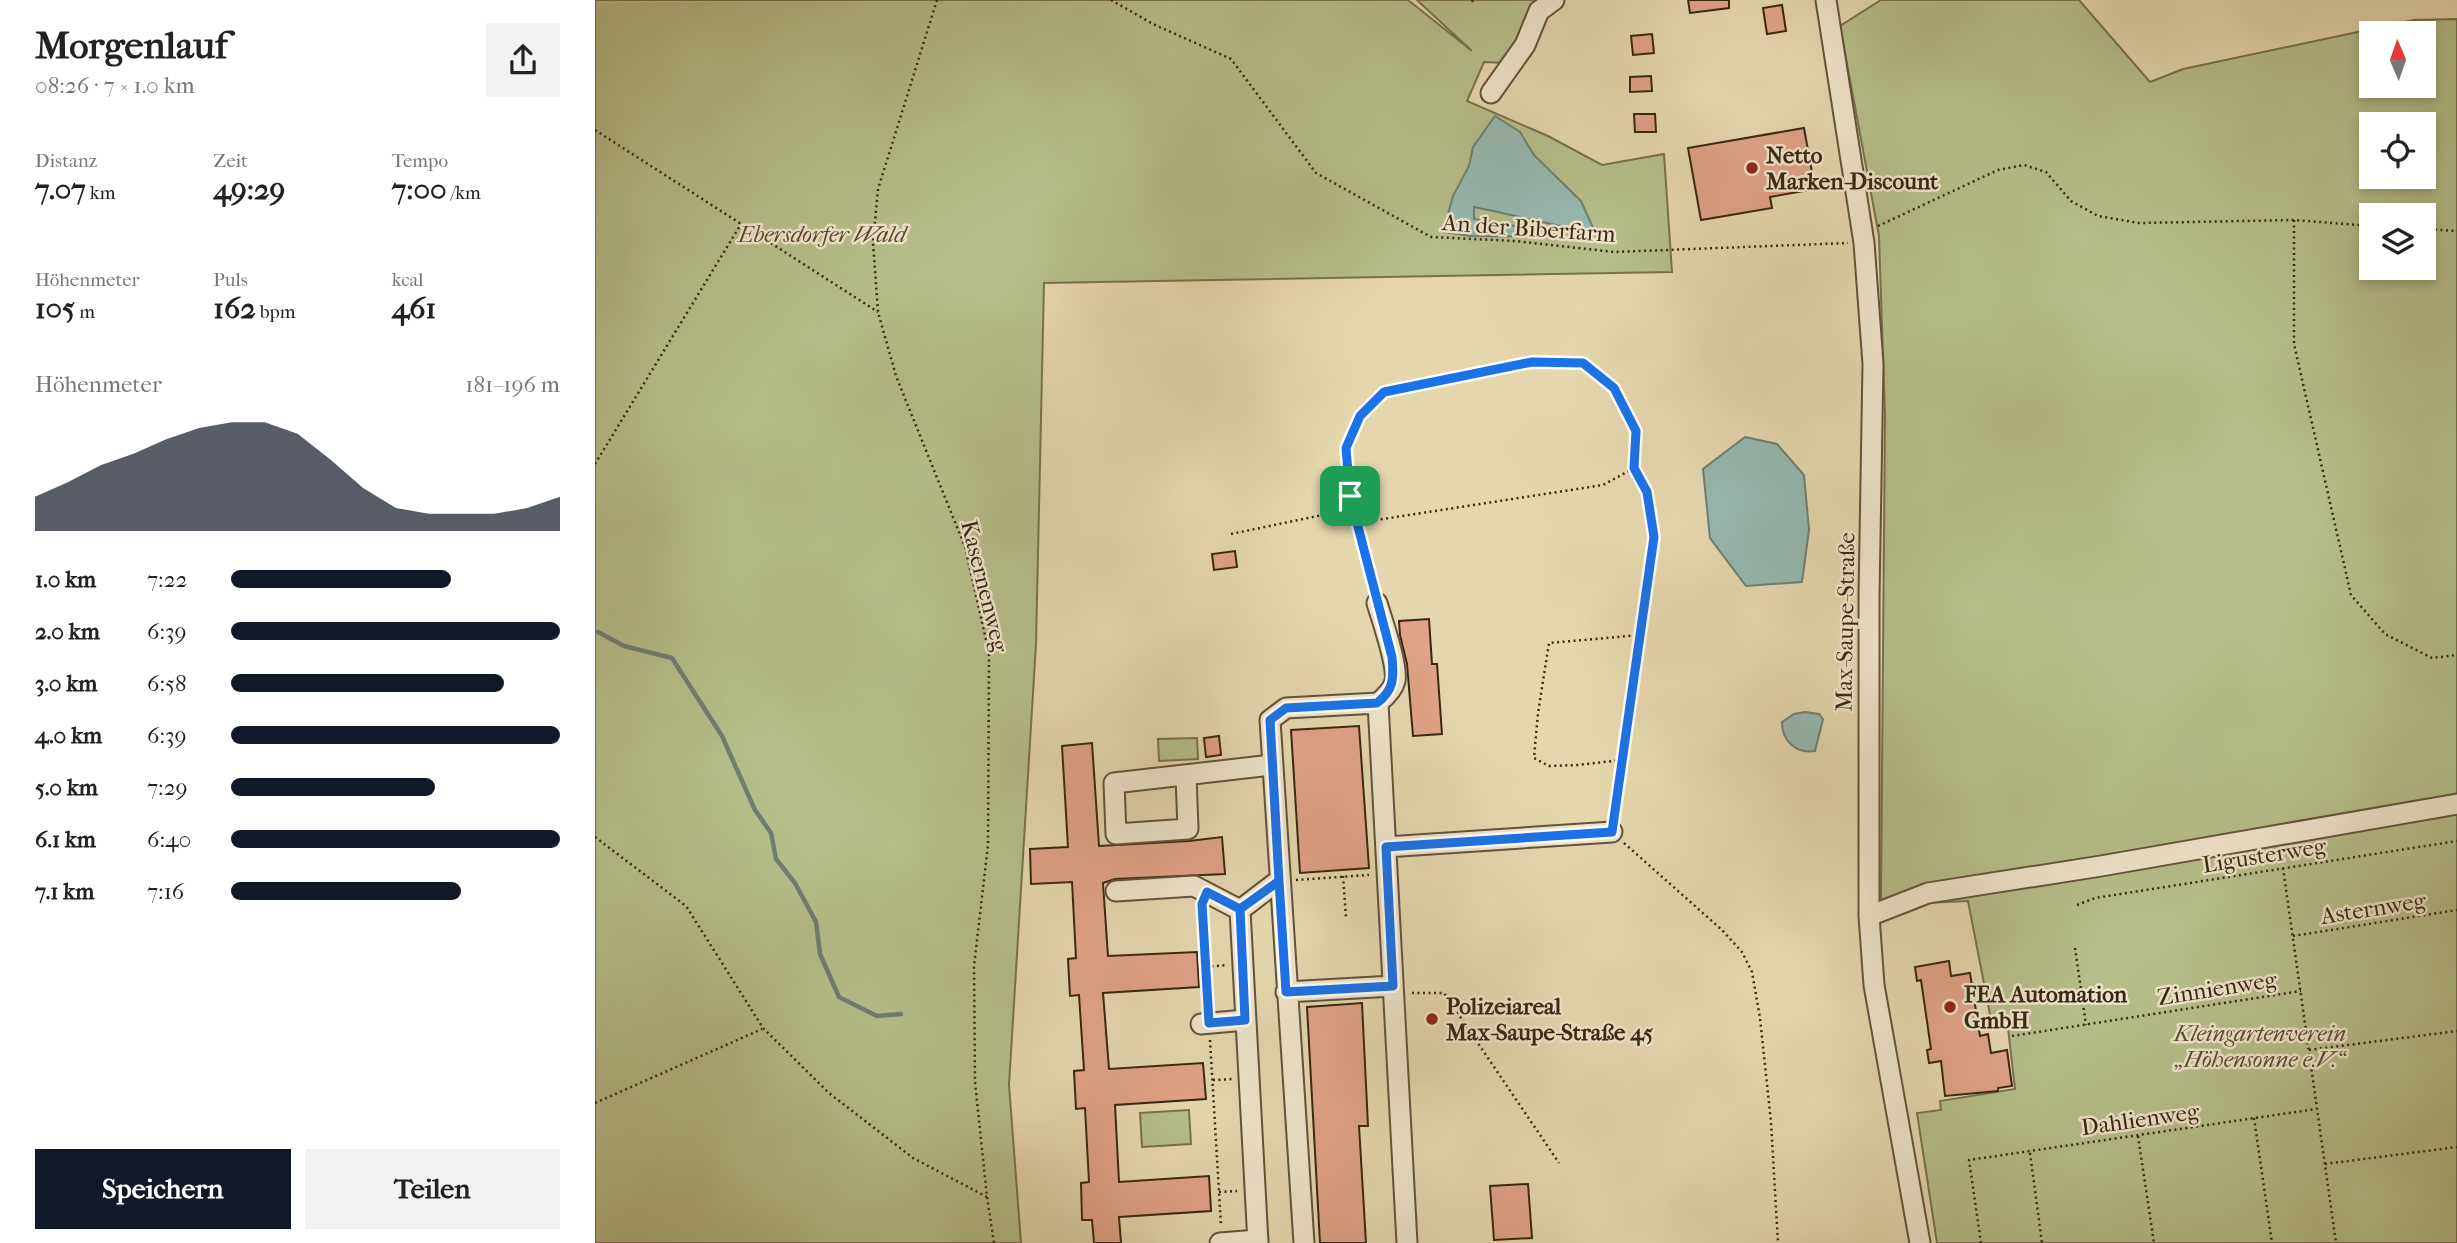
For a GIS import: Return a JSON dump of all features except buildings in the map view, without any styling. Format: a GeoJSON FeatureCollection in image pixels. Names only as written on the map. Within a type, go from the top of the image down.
{"type":"FeatureCollection","features":[{"type":"Feature","properties":{"kind":"street"},"geometry":{"type":"LineString","coordinates":[[1491,93],[1525,46],[1539,11],[1554,0]]}},
{"type":"Feature","properties":{"kind":"street","name":"Max-Saupe-Straße"},"geometry":{"type":"LineString","coordinates":[[1826,0],[1863,237],[1873,364],[1868,916],[1874,985],[1920,1243]]}},
{"type":"Feature","properties":{"kind":"street"},"geometry":{"type":"LineString","coordinates":[[1304,1243],[1270,720],[1286,708],[1377,703],[1386,697],[1395,681],[1392,657],[1377,603]]}},
{"type":"Feature","properties":{"kind":"street"},"geometry":{"type":"LineString","coordinates":[[1377,703],[1407,1243]]}},
{"type":"Feature","properties":{"kind":"street"},"geometry":{"type":"LineString","coordinates":[[1186,776],[1188,829],[1117,834],[1114,783],[1272,765]]}},
{"type":"Feature","properties":{"kind":"street"},"geometry":{"type":"LineString","coordinates":[[1868,916],[1928,893],[2115,864],[2457,804]]}},
{"type":"Feature","properties":{"kind":"street"},"geometry":{"type":"LineString","coordinates":[[1386,847],[1612,832]]}},
{"type":"Feature","properties":{"kind":"street"},"geometry":{"type":"LineString","coordinates":[[1240,909],[1279,881]]}},
{"type":"Feature","properties":{"kind":"street"},"geometry":{"type":"LineString","coordinates":[[1115,891],[1194,886],[1240,909]]}},
{"type":"Feature","properties":{"kind":"street"},"geometry":{"type":"LineString","coordinates":[[1221,1243],[1258,1242],[1240,909]]}},
{"type":"Feature","properties":{"kind":"street"},"geometry":{"type":"LineString","coordinates":[[1286,992],[1393,986]]}},
{"type":"Feature","properties":{"kind":"street"},"geometry":{"type":"LineString","coordinates":[[1205,1023],[1245,1020]]}},
{"type":"Feature","properties":{"kind":"path","name":"Kasernenweg"},"geometry":{"type":"LineString","coordinates":[[937,0],[878,189],[873,243],[878,312],[896,376],[965,547],[989,653],[988,845],[974,966],[975,1082],[994,1243]]}},
{"type":"Feature","properties":{"kind":"path","name":"An der Biberfarm"},"geometry":{"type":"LineString","coordinates":[[1111,0],[1153,24],[1231,59],[1316,173],[1431,237],[1515,241],[1614,252],[1863,237],[1998,170],[2024,165],[2046,172],[2071,201],[2098,216],[2139,223],[2294,220],[2359,225]]}},
{"type":"Feature","properties":{"kind":"path"},"geometry":{"type":"LineString","coordinates":[[595,130],[878,312]]}},
{"type":"Feature","properties":{"kind":"path"},"geometry":{"type":"LineString","coordinates":[[2294,220],[2294,344],[2351,595],[2385,634],[2432,658],[2457,656]]}},
{"type":"Feature","properties":{"kind":"path"},"geometry":{"type":"LineString","coordinates":[[595,464],[741,224]]}},
{"type":"Feature","properties":{"kind":"path"},"geometry":{"type":"LineString","coordinates":[[2436,230],[2457,231]]}},
{"type":"Feature","properties":{"kind":"path"},"geometry":{"type":"LineString","coordinates":[[1377,603],[1350,496],[1346,448],[1360,416],[1384,392],[1532,362],[1583,363],[1614,388],[1636,431],[1634,468],[1647,492],[1654,537],[1612,832],[1723,930],[1742,952],[1752,972],[1761,1018],[1771,1122],[1778,1243]]}},
{"type":"Feature","properties":{"kind":"path"},"geometry":{"type":"LineString","coordinates":[[1231,534],[1332,513],[1357,523],[1603,485],[1634,468]]}},
{"type":"Feature","properties":{"kind":"path"},"geometry":{"type":"LineString","coordinates":[[1622,760],[1549,766],[1534,758],[1538,713],[1549,643],[1640,635]]}},
{"type":"Feature","properties":{"kind":"path"},"geometry":{"type":"LineString","coordinates":[[595,837],[686,906],[763,1028],[829,1093],[913,1158],[987,1197]]}},
{"type":"Feature","properties":{"kind":"path","name":"Ligusterweg"},"geometry":{"type":"LineString","coordinates":[[2077,905],[2095,898],[2457,841]]}},
{"type":"Feature","properties":{"kind":"path"},"geometry":{"type":"LineString","coordinates":[[2283,868],[2336,1243]]}},
{"type":"Feature","properties":{"kind":"path"},"geometry":{"type":"LineString","coordinates":[[1279,881],[1387,874]]}},
{"type":"Feature","properties":{"kind":"path"},"geometry":{"type":"LineString","coordinates":[[1343,876],[1346,918]]}},
{"type":"Feature","properties":{"kind":"path"},"geometry":{"type":"LineString","coordinates":[[1207,892],[1202,904],[1206,967],[1205,1023],[1221,1243]]}},
{"type":"Feature","properties":{"kind":"path","name":"Asternweg"},"geometry":{"type":"LineString","coordinates":[[2293,936],[2457,910]]}},
{"type":"Feature","properties":{"kind":"path"},"geometry":{"type":"LineString","coordinates":[[2075,948],[2086,1025]]}},
{"type":"Feature","properties":{"kind":"path"},"geometry":{"type":"LineString","coordinates":[[1206,967],[1243,964]]}},
{"type":"Feature","properties":{"kind":"path","name":"Zinnienweg"},"geometry":{"type":"LineString","coordinates":[[2012,1036],[2301,991]]}},
{"type":"Feature","properties":{"kind":"path"},"geometry":{"type":"LineString","coordinates":[[1425,992],[1444,993],[1559,1163]]}},
{"type":"Feature","properties":{"kind":"path"},"geometry":{"type":"LineString","coordinates":[[595,1103],[763,1028]]}},
{"type":"Feature","properties":{"kind":"path"},"geometry":{"type":"LineString","coordinates":[[2309,1050],[2457,1031]]}},
{"type":"Feature","properties":{"kind":"path","name":"Dahlienweg"},"geometry":{"type":"LineString","coordinates":[[1981,1243],[1969,1160],[2316,1109]]}},
{"type":"Feature","properties":{"kind":"path"},"geometry":{"type":"LineString","coordinates":[[2254,1118],[2271,1243]]}},
{"type":"Feature","properties":{"kind":"path"},"geometry":{"type":"LineString","coordinates":[[2138,1135],[2154,1243]]}},
{"type":"Feature","properties":{"kind":"path"},"geometry":{"type":"LineString","coordinates":[[2325,1164],[2457,1147]]}},
{"type":"Feature","properties":{"kind":"path"},"geometry":{"type":"LineString","coordinates":[[2030,1151],[2042,1243]]}},
{"type":"Feature","properties":{"kind":"green space","name":"Ebersdorfer Wald"},"geometry":{"type":"Polygon","coordinates":[[[595,0],[1408,0],[1472,51],[1417,0],[1543,0],[1504,63],[1484,62],[1467,101],[1548,136],[1602,165],[1664,154],[1672,272],[1044,283],[1036,644],[1009,1085],[1021,1243],[595,1243],[595,0]]]}},
{"type":"Feature","properties":{"kind":"green space","name":"Kleingartenverein „Höhensonne e.V.“"},"geometry":{"type":"Polygon","coordinates":[[[1881,0],[2079,0],[2150,82],[2183,69],[2359,32],[2359,98],[2436,98],[2436,21],[2409,21],[2457,19],[2457,1243],[1937,1243],[1917,1113],[1941,1110],[1940,1101],[2015,1089],[2008,1028],[1993,1030],[1968,901],[1883,905],[1881,897],[1885,417],[1879,236],[1840,26],[1881,0]]]}},
{"type":"Feature","properties":{"kind":"green space"},"geometry":{"type":"Polygon","coordinates":[[[1197,738],[1198,759],[1159,761],[1158,739],[1197,738]]]}},
{"type":"Feature","properties":{"kind":"green space"},"geometry":{"type":"Polygon","coordinates":[[[1189,1110],[1191,1144],[1142,1147],[1140,1113],[1189,1110]]]}},
{"type":"Feature","properties":{"kind":"water"},"geometry":{"type":"Polygon","coordinates":[[[1495,116],[1520,132],[1534,155],[1581,201],[1595,232],[1474,207],[1474,219],[1556,233],[1562,237],[1471,236],[1443,232],[1453,196],[1469,166],[1473,147],[1495,116]]]}},
{"type":"Feature","properties":{"kind":"water"},"geometry":{"type":"Polygon","coordinates":[[[1745,437],[1777,444],[1804,475],[1809,530],[1802,582],[1746,586],[1710,538],[1703,469],[1745,437]]]}},
{"type":"Feature","properties":{"kind":"water"},"geometry":{"type":"Polygon","coordinates":[[[1794,714],[1819,714],[1823,719],[1815,751],[1796,748],[1784,735],[1782,722],[1794,714]]]}},
{"type":"Feature","properties":{"kind":"waterway"},"geometry":{"type":"LineString","coordinates":[[598,632],[624,646],[672,658],[722,736],[755,810],[771,833],[776,859],[795,883],[816,922],[820,954],[839,997],[877,1016],[901,1014]]}},
{"type":"Feature","properties":{"kind":"place","name":"Netto Marken-Discount"},"geometry":{"type":"Point","coordinates":[1752,168]}},
{"type":"Feature","properties":{"kind":"place","name":"FEA Automation GmbH"},"geometry":{"type":"Point","coordinates":[1950,1007]}},
{"type":"Feature","properties":{"kind":"place","name":"Polizeiareal Max-Saupe-Straße 45"},"geometry":{"type":"Point","coordinates":[1432,1019]}},
{"type":"Feature","properties":{"kind":"route"},"geometry":{"type":"LineString","coordinates":[[1350,496],[1346,448],[1360,416],[1384,392],[1532,362],[1583,363],[1614,388],[1636,431],[1634,468],[1647,492],[1654,537],[1612,832],[1386,847],[1393,986],[1286,992],[1279,881],[1240,909],[1207,892],[1202,904],[1209,1023],[1245,1020],[1240,909],[1279,881],[1270,720],[1286,708],[1377,703],[1386,697],[1395,681],[1392,657],[1350,496]]}}]}
